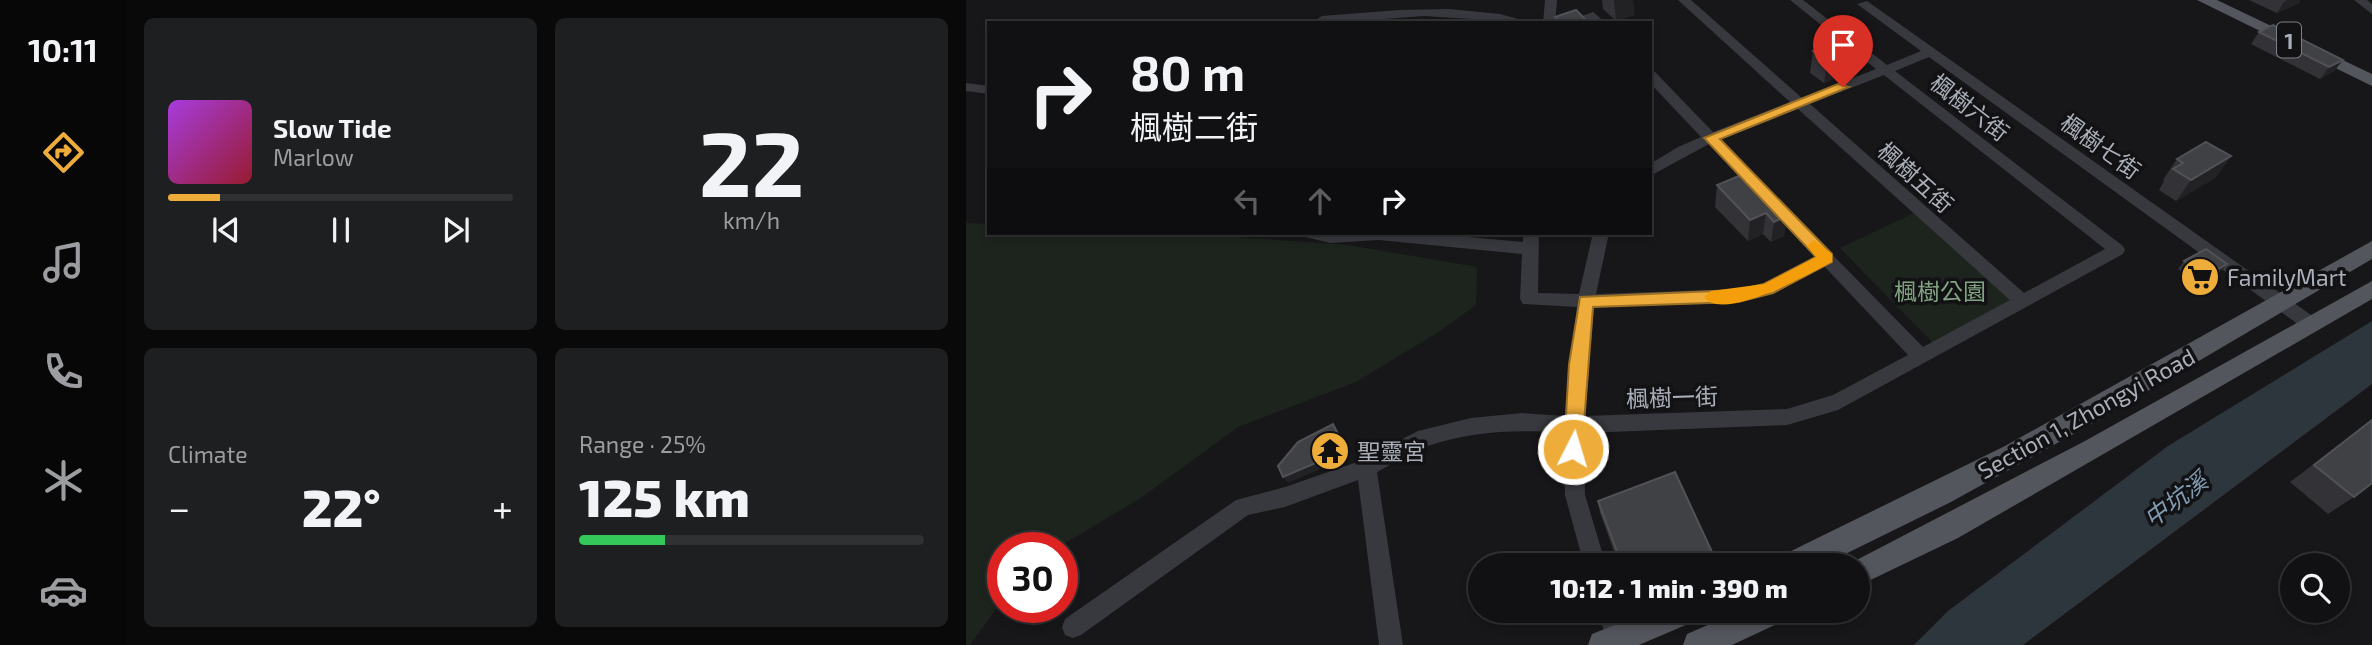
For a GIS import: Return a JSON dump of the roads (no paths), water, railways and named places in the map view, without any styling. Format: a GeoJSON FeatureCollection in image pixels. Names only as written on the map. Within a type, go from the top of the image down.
{"type":"FeatureCollection","features":[{"type":"Feature","properties":{"kind":"main road","name":"1"},"geometry":{"type":"LineString","coordinates":[[2205,0],[2372,81]]}},
{"type":"Feature","properties":{"kind":"main road","name":"1"},"geometry":{"type":"LineString","coordinates":[[2227,0],[2372,68]]}},
{"type":"Feature","properties":{"kind":"main road","name":"Section 1, Zhongyi Road"},"geometry":{"type":"LineString","coordinates":[[1818,553],[1918,506],[2064,426],[2372,249]]}},
{"type":"Feature","properties":{"kind":"main road","name":"Section 1, Zhongyi Road"},"geometry":{"type":"LineString","coordinates":[[1870,566],[1948,529],[2312,326],[2372,289]]}},
{"type":"Feature","properties":{"kind":"main road"},"geometry":{"type":"LineString","coordinates":[[1612,635],[1648,623]]}},
{"type":"Feature","properties":{"kind":"main road"},"geometry":{"type":"LineString","coordinates":[[1698,645],[1747,623]]}},
{"type":"Feature","properties":{"kind":"street"},"geometry":{"type":"LineString","coordinates":[[1549,21],[1551,0]]}},
{"type":"Feature","properties":{"kind":"street","name":"楓樹五街"},"geometry":{"type":"LineString","coordinates":[[1684,0],[2023,302]]}},
{"type":"Feature","properties":{"kind":"street","name":"楓樹六街"},"geometry":{"type":"LineString","coordinates":[[1796,0],[2117,250]]}},
{"type":"Feature","properties":{"kind":"street"},"geometry":{"type":"LineString","coordinates":[[2360,0],[2372,10]]}},
{"type":"Feature","properties":{"kind":"street","name":"楓樹七街"},"geometry":{"type":"LineString","coordinates":[[1863,4],[2312,326]]}},
{"type":"Feature","properties":{"kind":"street"},"geometry":{"type":"LineString","coordinates":[[1322,20],[1419,10],[1513,21]]}},
{"type":"Feature","properties":{"kind":"street"},"geometry":{"type":"LineString","coordinates":[[1652,171],[1683,150],[1711,138],[1931,52]]}},
{"type":"Feature","properties":{"kind":"street"},"geometry":{"type":"LineString","coordinates":[[1652,77],[1921,357]]}},
{"type":"Feature","properties":{"kind":"street"},"geometry":{"type":"LineString","coordinates":[[966,87],[987,90]]}},
{"type":"Feature","properties":{"kind":"street"},"geometry":{"type":"LineString","coordinates":[[1320,235],[1363,235]]}},
{"type":"Feature","properties":{"kind":"street"},"geometry":{"type":"LineString","coordinates":[[1401,235],[1530,241],[1529,299],[1586,301],[1738,296],[1767,289],[1826,258]]}},
{"type":"Feature","properties":{"kind":"street"},"geometry":{"type":"LineString","coordinates":[[1592,553],[1575,495],[1575,425],[1578,364],[1586,301],[1601,235]]}},
{"type":"Feature","properties":{"kind":"street","name":"楓樹一街"},"geometry":{"type":"LineString","coordinates":[[1073,627],[1243,507],[1285,497],[1366,468],[1418,440],[1471,426],[1522,421],[1575,425],[1787,417],[1838,402],[2117,250]]}},
{"type":"Feature","properties":{"kind":"street"},"geometry":{"type":"LineString","coordinates":[[1366,468],[1391,645]]}},
{"type":"Feature","properties":{"kind":"water","name":"中坑溪"},"geometry":{"type":"Polygon","coordinates":[[[2372,321],[2372,384],[2023,645],[1914,645],[1948,611],[2168,446],[2372,321]]]}},
{"type":"Feature","properties":{"kind":"place","name":"FamilyMart"},"geometry":{"type":"Point","coordinates":[2200,277]}},
{"type":"Feature","properties":{"kind":"place","name":"聖靈宮"},"geometry":{"type":"Point","coordinates":[1330,451]}},
{"type":"Feature","properties":{"kind":"park label","name":"楓樹公園"},"geometry":{"type":"Point","coordinates":[1940,291]}}]}
